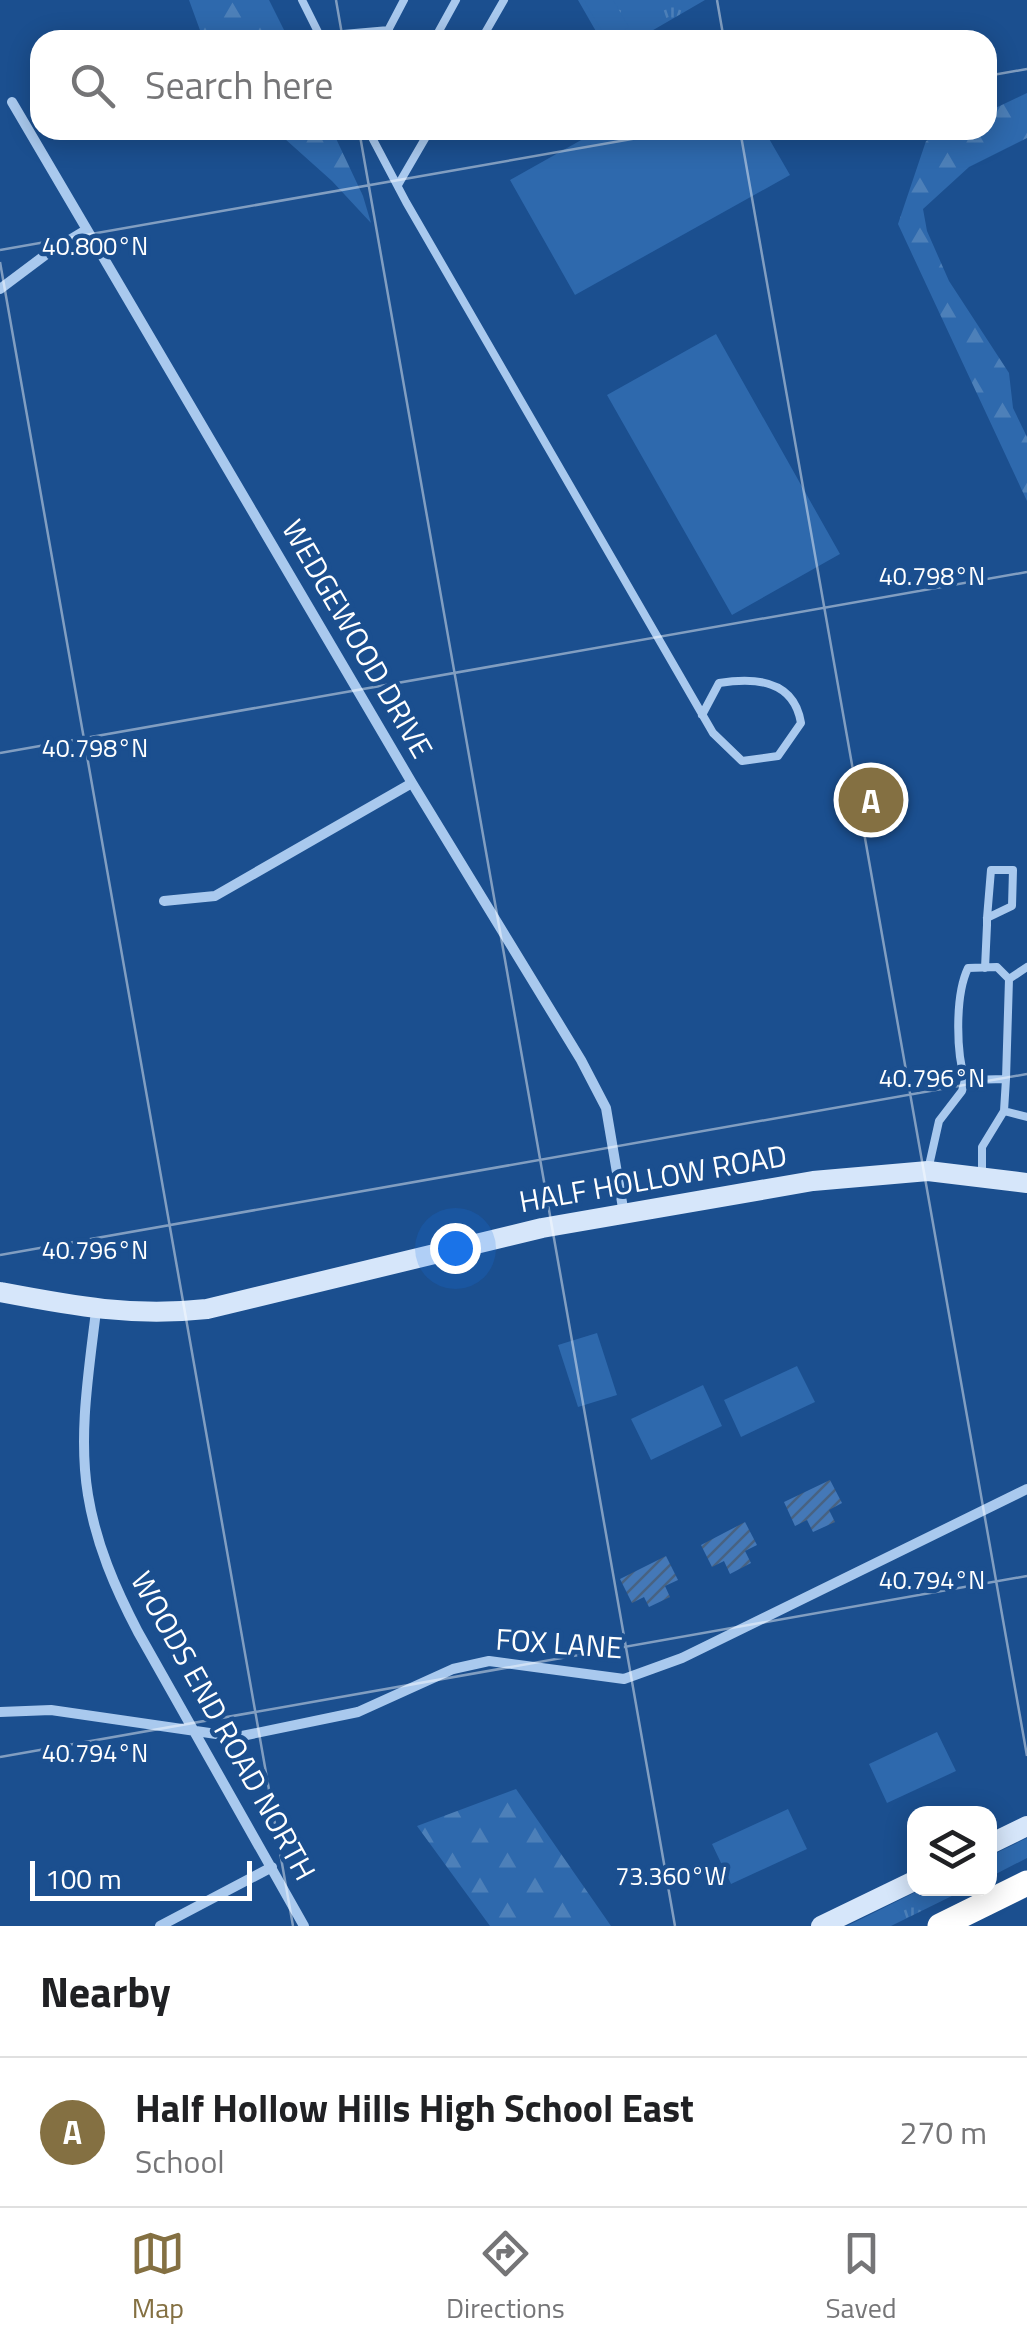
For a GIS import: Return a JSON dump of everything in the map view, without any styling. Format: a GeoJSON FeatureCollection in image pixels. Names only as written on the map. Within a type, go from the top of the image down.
{"type":"FeatureCollection","features":[{"type":"Feature","properties":{"kind":"highway"},"geometry":{"type":"LineString","coordinates":[[940,1926],[1027,1884]]}},
{"type":"Feature","properties":{"kind":"street","name":"WEDGEWOOD DRIVE"},"geometry":{"type":"LineString","coordinates":[[12,102],[30,133]]}},
{"type":"Feature","properties":{"kind":"street","name":"WEDGEWOOD DRIVE"},"geometry":{"type":"LineString","coordinates":[[34,140],[412,783],[581,1060],[606,1108],[624,1214]]}},
{"type":"Feature","properties":{"kind":"street"},"geometry":{"type":"LineString","coordinates":[[0,289],[86,230]]}},
{"type":"Feature","properties":{"kind":"street"},"geometry":{"type":"LineString","coordinates":[[164,901],[215,896],[412,783]]}},
{"type":"Feature","properties":{"kind":"street","name":"HALF HOLLOW ROAD"},"geometry":{"type":"LineString","coordinates":[[0,1292],[96,1310],[158,1314],[207,1309],[438,1251],[813,1182],[928,1170],[1027,1183]]}},
{"type":"Feature","properties":{"kind":"street","name":"WOODS END ROAD NORTH"},"geometry":{"type":"LineString","coordinates":[[96,1310],[88,1372],[88,1492],[100,1543],[117,1591],[304,1926]]}},
{"type":"Feature","properties":{"kind":"street","name":"FOX LANE"},"geometry":{"type":"LineString","coordinates":[[0,1712],[51,1710],[238,1737],[358,1712],[453,1670],[489,1661],[624,1678],[682,1658],[1027,1489]]}},
{"type":"Feature","properties":{"kind":"street"},"geometry":{"type":"LineString","coordinates":[[997,1841],[1027,1826]]}},
{"type":"Feature","properties":{"kind":"street"},"geometry":{"type":"LineString","coordinates":[[160,1926],[272,1867]]}},
{"type":"Feature","properties":{"kind":"street"},"geometry":{"type":"LineString","coordinates":[[821,1926],[907,1883]]}},
{"type":"Feature","properties":{"kind":"lane"},"geometry":{"type":"LineString","coordinates":[[302,0],[317,30]]}},
{"type":"Feature","properties":{"kind":"lane"},"geometry":{"type":"LineString","coordinates":[[390,30],[404,0]]}},
{"type":"Feature","properties":{"kind":"lane"},"geometry":{"type":"LineString","coordinates":[[440,30],[456,0]]}},
{"type":"Feature","properties":{"kind":"lane"},"geometry":{"type":"LineString","coordinates":[[487,30],[504,0]]}},
{"type":"Feature","properties":{"kind":"lane"},"geometry":{"type":"LineString","coordinates":[[373,140],[398,185],[702,715],[713,733],[742,761],[778,756],[801,723],[798,705],[775,684],[738,680],[719,683],[702,715]]}},
{"type":"Feature","properties":{"kind":"lane"},"geometry":{"type":"LineString","coordinates":[[398,185],[424,140]]}},
{"type":"Feature","properties":{"kind":"lane"},"geometry":{"type":"LineString","coordinates":[[984,968],[987,918],[991,870],[1012,870],[1012,906],[987,918]]}},
{"type":"Feature","properties":{"kind":"lane"},"geometry":{"type":"LineString","coordinates":[[1009,979],[1027,967]]}},
{"type":"Feature","properties":{"kind":"lane"},"geometry":{"type":"LineString","coordinates":[[928,1170],[939,1121],[962,1091],[965,1080],[959,1060],[961,982],[968,968],[997,968],[1009,979],[1004,1111],[982,1146],[982,1177]]}},
{"type":"Feature","properties":{"kind":"lane"},"geometry":{"type":"LineString","coordinates":[[965,1080],[1006,1079]]}},
{"type":"Feature","properties":{"kind":"lane"},"geometry":{"type":"LineString","coordinates":[[1004,1111],[1027,1117]]}},
{"type":"Feature","properties":{"kind":"green space"},"geometry":{"type":"Polygon","coordinates":[[[189,0],[269,0],[284,30],[200,30],[189,0]]]}},
{"type":"Feature","properties":{"kind":"green space"},"geometry":{"type":"Polygon","coordinates":[[[578,0],[705,0],[653,30],[595,30],[578,0]]]}},
{"type":"Feature","properties":{"kind":"green space"},"geometry":{"type":"Polygon","coordinates":[[[584,0],[613,0],[629,27],[601,30],[584,0]]]}},
{"type":"Feature","properties":{"kind":"green space"},"geometry":{"type":"Polygon","coordinates":[[[1027,93],[1027,138],[969,167],[923,209],[927,231],[949,281],[1009,373],[1013,408],[1027,437],[1027,501],[898,224],[926,141],[997,140],[997,107],[1027,93]]]}},
{"type":"Feature","properties":{"kind":"green space"},"geometry":{"type":"Polygon","coordinates":[[[286,140],[337,140],[371,223],[286,140]]]}},
{"type":"Feature","properties":{"kind":"green space"},"geometry":{"type":"Polygon","coordinates":[[[581,140],[770,140],[790,175],[575,295],[510,180],[581,140]]]}},
{"type":"Feature","properties":{"kind":"green space"},"geometry":{"type":"Polygon","coordinates":[[[716,334],[840,554],[732,615],[607,395],[716,334]]]}},
{"type":"Feature","properties":{"kind":"green space"},"geometry":{"type":"Polygon","coordinates":[[[597,1333],[617,1395],[578,1407],[558,1345],[597,1333]]]}},
{"type":"Feature","properties":{"kind":"green space"},"geometry":{"type":"Polygon","coordinates":[[[797,1366],[815,1402],[741,1437],[724,1400],[797,1366]]]}},
{"type":"Feature","properties":{"kind":"green space"},"geometry":{"type":"Polygon","coordinates":[[[703,1385],[722,1426],[651,1460],[631,1419],[703,1385]]]}},
{"type":"Feature","properties":{"kind":"green space"},"geometry":{"type":"Polygon","coordinates":[[[937,1732],[956,1771],[887,1803],[869,1764],[937,1732]]]}},
{"type":"Feature","properties":{"kind":"green space"},"geometry":{"type":"Polygon","coordinates":[[[516,1789],[611,1926],[490,1926],[417,1826],[516,1789]]]}},
{"type":"Feature","properties":{"kind":"green space"},"geometry":{"type":"Polygon","coordinates":[[[788,1809],[807,1849],[731,1884],[712,1844],[788,1809]]]}},
{"type":"Feature","properties":{"kind":"green space"},"geometry":{"type":"Polygon","coordinates":[[[1027,1838],[1027,1858],[997,1873],[997,1853],[1027,1838]]]}},
{"type":"Feature","properties":{"kind":"green space"},"geometry":{"type":"Polygon","coordinates":[[[908,1896],[952,1896],[891,1926],[847,1926],[908,1896]]]}},
{"type":"Feature","properties":{"kind":"building"},"geometry":{"type":"Polygon","coordinates":[[[830,1480],[842,1503],[829,1510],[835,1522],[813,1532],[807,1520],[795,1526],[784,1502],[830,1480]]]}},
{"type":"Feature","properties":{"kind":"building"},"geometry":{"type":"Polygon","coordinates":[[[745,1522],[757,1545],[745,1551],[751,1563],[730,1574],[724,1561],[712,1567],[701,1545],[745,1522]]]}},
{"type":"Feature","properties":{"kind":"building"},"geometry":{"type":"Polygon","coordinates":[[[666,1556],[678,1580],[665,1586],[670,1597],[649,1607],[644,1597],[632,1603],[620,1579],[666,1556]]]}},
{"type":"Feature","properties":{"kind":"place","name":"Half Hollow Hills High School East"},"geometry":{"type":"Point","coordinates":[871,800]}}]}
